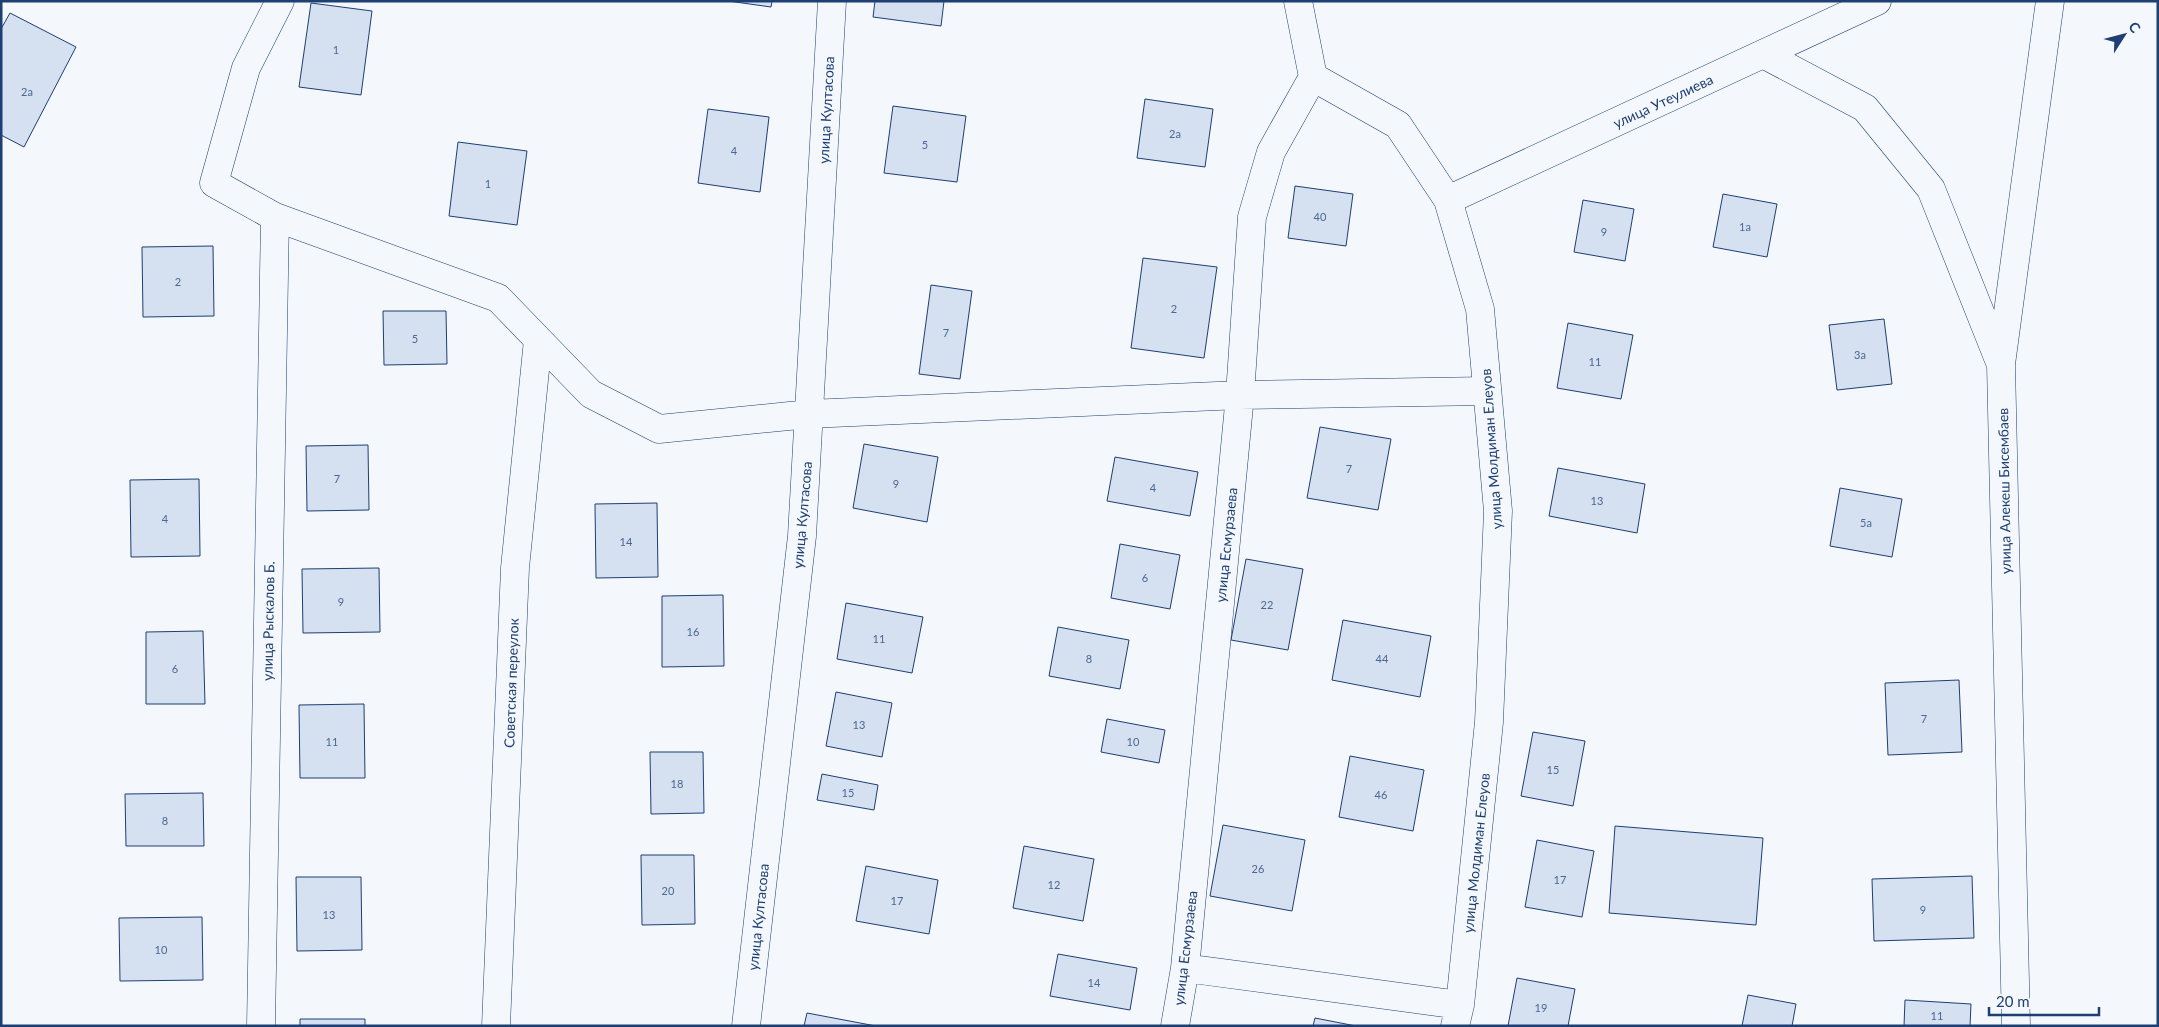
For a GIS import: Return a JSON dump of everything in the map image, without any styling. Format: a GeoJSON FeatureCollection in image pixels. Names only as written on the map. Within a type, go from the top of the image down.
{"type":"FeatureCollection","features":[{"type":"Feature","properties":{"kind":"street"},"geometry":{"type":"LineString","coordinates":[[280,1],[246,68],[214,183],[275,217],[498,298],[591,394],[659,430],[810,414],[1240,395],[1487,390]]}},
{"type":"Feature","properties":{"kind":"street","name":"улица Култасова"},"geometry":{"type":"LineString","coordinates":[[746,1026],[802,536],[832,1]]}},
{"type":"Feature","properties":{"kind":"street"},"geometry":{"type":"LineString","coordinates":[[1298,1],[1313,77]]}},
{"type":"Feature","properties":{"kind":"street","name":"улица Утеулиева"},"geometry":{"type":"LineString","coordinates":[[1448,200],[1877,1]]}},
{"type":"Feature","properties":{"kind":"street"},"geometry":{"type":"LineString","coordinates":[[2001,365],[2050,1]]}},
{"type":"Feature","properties":{"kind":"street","name":"улица Алекеш Бисембаев"},"geometry":{"type":"LineString","coordinates":[[1763,54],[1865,108],[1931,189],[2001,365],[2016,1026]]}},
{"type":"Feature","properties":{"kind":"street","name":"улица Молдиман Елеуов"},"geometry":{"type":"LineString","coordinates":[[1313,77],[1398,124],[1448,200],[1480,308],[1498,511],[1490,712],[1458,1015]]}},
{"type":"Feature","properties":{"kind":"street","name":"улица Есмурзаева"},"geometry":{"type":"LineString","coordinates":[[1175,1026],[1184,968],[1240,395],[1252,217],[1272,152],[1313,77]]}},
{"type":"Feature","properties":{"kind":"street","name":"улица Рыскалов Б."},"geometry":{"type":"LineString","coordinates":[[261,1026],[275,217]]}},
{"type":"Feature","properties":{"kind":"street","name":"Советская переулок"},"geometry":{"type":"LineString","coordinates":[[496,1026],[516,568],[538,340]]}},
{"type":"Feature","properties":{"kind":"street"},"geometry":{"type":"LineString","coordinates":[[1184,968],[1458,1015]]}},
{"type":"Feature","properties":{"kind":"building"},"geometry":{"type":"Polygon","coordinates":[[[728,1],[772,1],[771,7],[728,1]]]}},
{"type":"Feature","properties":{"kind":"building"},"geometry":{"type":"Polygon","coordinates":[[[875,1],[944,1],[941,26],[873,17],[875,1]]]}},
{"type":"Feature","properties":{"kind":"building"},"geometry":{"type":"Polygon","coordinates":[[[311,3],[372,11],[361,95],[299,87],[311,3]]]}},
{"type":"Feature","properties":{"kind":"building"},"geometry":{"type":"Polygon","coordinates":[[[10,13],[76,47],[24,147],[1,135],[1,29],[10,13]]]}},
{"type":"Feature","properties":{"kind":"building"},"geometry":{"type":"Polygon","coordinates":[[[1145,99],[1213,109],[1205,167],[1137,158],[1145,99]]]}},
{"type":"Feature","properties":{"kind":"building"},"geometry":{"type":"Polygon","coordinates":[[[893,106],[966,116],[957,182],[884,173],[893,106]]]}},
{"type":"Feature","properties":{"kind":"building"},"geometry":{"type":"Polygon","coordinates":[[[708,109],[769,117],[760,192],[698,183],[708,109]]]}},
{"type":"Feature","properties":{"kind":"building"},"geometry":{"type":"Polygon","coordinates":[[[458,142],[527,151],[517,225],[449,216],[458,142]]]}},
{"type":"Feature","properties":{"kind":"building"},"geometry":{"type":"Polygon","coordinates":[[[1295,186],[1353,194],[1346,246],[1288,238],[1295,186]]]}},
{"type":"Feature","properties":{"kind":"building"},"geometry":{"type":"Polygon","coordinates":[[[1723,194],[1777,204],[1767,257],[1713,247],[1723,194]]]}},
{"type":"Feature","properties":{"kind":"building"},"geometry":{"type":"Polygon","coordinates":[[[1583,200],[1634,209],[1625,261],[1574,252],[1583,200]]]}},
{"type":"Feature","properties":{"kind":"building"},"geometry":{"type":"Polygon","coordinates":[[[213,246],[214,316],[143,317],[142,247],[213,246]]]}},
{"type":"Feature","properties":{"kind":"building"},"geometry":{"type":"Polygon","coordinates":[[[1143,258],[1217,267],[1204,358],[1131,348],[1143,258]]]}},
{"type":"Feature","properties":{"kind":"building"},"geometry":{"type":"Polygon","coordinates":[[[931,285],[972,291],[960,379],[919,374],[931,285]]]}},
{"type":"Feature","properties":{"kind":"building"},"geometry":{"type":"Polygon","coordinates":[[[383,311],[446,311],[447,364],[384,365],[383,311]]]}},
{"type":"Feature","properties":{"kind":"building"},"geometry":{"type":"Polygon","coordinates":[[[1884,319],[1892,384],[1837,390],[1829,325],[1884,319]]]}},
{"type":"Feature","properties":{"kind":"building"},"geometry":{"type":"Polygon","coordinates":[[[1568,323],[1633,335],[1621,399],[1557,388],[1568,323]]]}},
{"type":"Feature","properties":{"kind":"building"},"geometry":{"type":"Polygon","coordinates":[[[1320,427],[1391,439],[1378,510],[1307,498],[1320,427]]]}},
{"type":"Feature","properties":{"kind":"building"},"geometry":{"type":"Polygon","coordinates":[[[864,444],[938,457],[927,522],[853,508],[864,444]]]}},
{"type":"Feature","properties":{"kind":"building"},"geometry":{"type":"Polygon","coordinates":[[[368,445],[369,510],[307,511],[306,446],[368,445]]]}},
{"type":"Feature","properties":{"kind":"building"},"geometry":{"type":"Polygon","coordinates":[[[1115,457],[1198,472],[1190,516],[1107,501],[1115,457]]]}},
{"type":"Feature","properties":{"kind":"building"},"geometry":{"type":"Polygon","coordinates":[[[1558,468],[1645,484],[1637,533],[1549,516],[1558,468]]]}},
{"type":"Feature","properties":{"kind":"building"},"geometry":{"type":"Polygon","coordinates":[[[199,479],[200,556],[131,557],[130,480],[199,479]]]}},
{"type":"Feature","properties":{"kind":"building"},"geometry":{"type":"Polygon","coordinates":[[[1840,488],[1902,499],[1892,557],[1830,546],[1840,488]]]}},
{"type":"Feature","properties":{"kind":"building"},"geometry":{"type":"Polygon","coordinates":[[[657,503],[658,577],[596,578],[595,504],[657,503]]]}},
{"type":"Feature","properties":{"kind":"building"},"geometry":{"type":"Polygon","coordinates":[[[1120,544],[1180,555],[1170,609],[1111,598],[1120,544]]]}},
{"type":"Feature","properties":{"kind":"building"},"geometry":{"type":"Polygon","coordinates":[[[1246,559],[1303,569],[1288,650],[1231,640],[1246,559]]]}},
{"type":"Feature","properties":{"kind":"building"},"geometry":{"type":"Polygon","coordinates":[[[379,568],[380,632],[303,633],[302,569],[379,568]]]}},
{"type":"Feature","properties":{"kind":"building"},"geometry":{"type":"Polygon","coordinates":[[[723,595],[724,666],[662,667],[662,596],[723,595]]]}},
{"type":"Feature","properties":{"kind":"building"},"geometry":{"type":"Polygon","coordinates":[[[846,603],[923,617],[912,673],[837,659],[846,603]]]}},
{"type":"Feature","properties":{"kind":"building"},"geometry":{"type":"Polygon","coordinates":[[[1343,620],[1431,636],[1420,697],[1332,680],[1343,620]]]}},
{"type":"Feature","properties":{"kind":"building"},"geometry":{"type":"Polygon","coordinates":[[[1058,627],[1129,640],[1120,689],[1049,676],[1058,627]]]}},
{"type":"Feature","properties":{"kind":"building"},"geometry":{"type":"Polygon","coordinates":[[[203,631],[205,704],[146,704],[146,632],[203,631]]]}},
{"type":"Feature","properties":{"kind":"building"},"geometry":{"type":"Polygon","coordinates":[[[1959,680],[1962,752],[1888,755],[1885,683],[1959,680]]]}},
{"type":"Feature","properties":{"kind":"building"},"geometry":{"type":"Polygon","coordinates":[[[836,692],[892,703],[882,757],[826,746],[836,692]]]}},
{"type":"Feature","properties":{"kind":"building"},"geometry":{"type":"Polygon","coordinates":[[[364,704],[365,778],[300,778],[299,705],[364,704]]]}},
{"type":"Feature","properties":{"kind":"building"},"geometry":{"type":"Polygon","coordinates":[[[1107,719],[1165,730],[1159,763],[1101,752],[1107,719]]]}},
{"type":"Feature","properties":{"kind":"building"},"geometry":{"type":"Polygon","coordinates":[[[1533,732],[1585,741],[1573,806],[1521,796],[1533,732]]]}},
{"type":"Feature","properties":{"kind":"building"},"geometry":{"type":"Polygon","coordinates":[[[650,752],[703,752],[704,813],[651,814],[650,752]]]}},
{"type":"Feature","properties":{"kind":"building"},"geometry":{"type":"Polygon","coordinates":[[[1350,756],[1424,770],[1413,831],[1339,817],[1350,756]]]}},
{"type":"Feature","properties":{"kind":"building"},"geometry":{"type":"Polygon","coordinates":[[[822,774],[878,785],[874,810],[817,800],[822,774]]]}},
{"type":"Feature","properties":{"kind":"building"},"geometry":{"type":"Polygon","coordinates":[[[203,793],[204,846],[126,846],[125,794],[203,793]]]}},
{"type":"Feature","properties":{"kind":"building"},"geometry":{"type":"Polygon","coordinates":[[[1223,825],[1305,840],[1292,911],[1210,896],[1223,825]]]}},
{"type":"Feature","properties":{"kind":"building"},"geometry":{"type":"Polygon","coordinates":[[[1615,826],[1763,838],[1756,925],[1609,913],[1615,826]]]}},
{"type":"Feature","properties":{"kind":"building"},"geometry":{"type":"Polygon","coordinates":[[[1537,840],[1594,851],[1582,917],[1525,907],[1537,840]]]}},
{"type":"Feature","properties":{"kind":"building"},"geometry":{"type":"Polygon","coordinates":[[[1024,846],[1094,859],[1083,921],[1013,908],[1024,846]]]}},
{"type":"Feature","properties":{"kind":"building"},"geometry":{"type":"Polygon","coordinates":[[[641,855],[694,855],[695,924],[642,925],[641,855]]]}},
{"type":"Feature","properties":{"kind":"building"},"geometry":{"type":"Polygon","coordinates":[[[866,866],[938,880],[929,934],[856,921],[866,866]]]}},
{"type":"Feature","properties":{"kind":"building"},"geometry":{"type":"Polygon","coordinates":[[[1972,876],[1974,938],[1874,941],[1872,879],[1972,876]]]}},
{"type":"Feature","properties":{"kind":"building"},"geometry":{"type":"Polygon","coordinates":[[[296,877],[361,877],[362,950],[297,951],[296,877]]]}},
{"type":"Feature","properties":{"kind":"building"},"geometry":{"type":"Polygon","coordinates":[[[202,917],[203,980],[120,981],[119,918],[202,917]]]}},
{"type":"Feature","properties":{"kind":"building"},"geometry":{"type":"Polygon","coordinates":[[[1058,954],[1137,968],[1130,1010],[1050,996],[1058,954]]]}},
{"type":"Feature","properties":{"kind":"building"},"geometry":{"type":"Polygon","coordinates":[[[1517,978],[1575,989],[1568,1026],[1508,1026],[1517,978]]]}},
{"type":"Feature","properties":{"kind":"building"},"geometry":{"type":"Polygon","coordinates":[[[1748,995],[1796,1004],[1792,1026],[1742,1026],[1748,995]]]}},
{"type":"Feature","properties":{"kind":"building"},"geometry":{"type":"Polygon","coordinates":[[[1905,1000],[1971,1004],[1970,1026],[1904,1026],[1905,1000]]]}},
{"type":"Feature","properties":{"kind":"building"},"geometry":{"type":"Polygon","coordinates":[[[807,1013],[876,1026],[804,1026],[807,1013]]]}},
{"type":"Feature","properties":{"kind":"building"},"geometry":{"type":"Polygon","coordinates":[[[1315,1018],[1356,1026],[1313,1026],[1315,1018]]]}},
{"type":"Feature","properties":{"kind":"building"},"geometry":{"type":"Polygon","coordinates":[[[300,1019],[365,1019],[365,1026],[300,1026],[300,1019]]]}}]}
